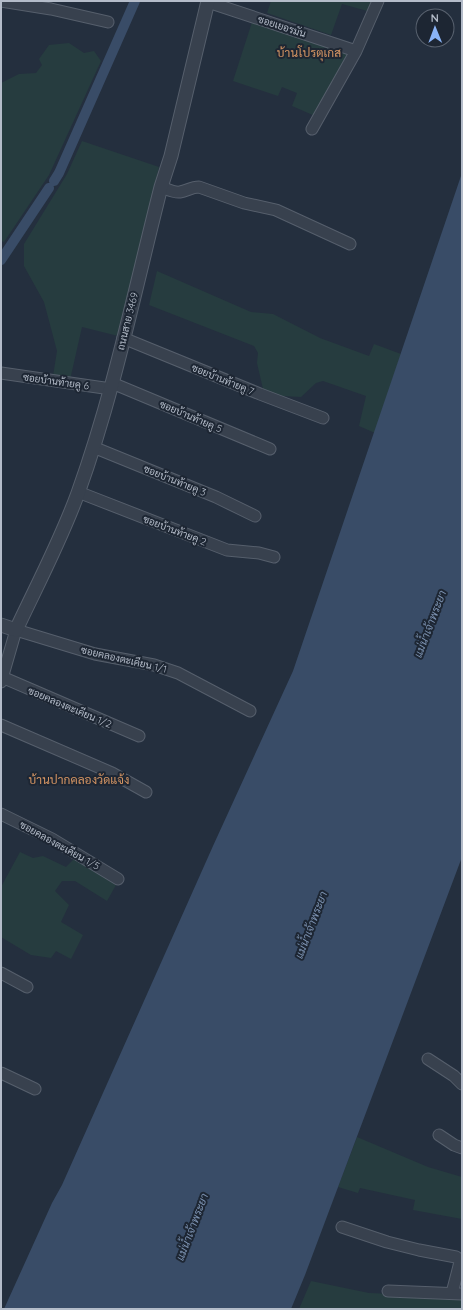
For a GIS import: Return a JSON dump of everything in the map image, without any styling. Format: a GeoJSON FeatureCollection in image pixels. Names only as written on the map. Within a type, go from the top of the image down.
{"type":"FeatureCollection","features":[{"type":"Feature","properties":{"kind":"street"},"geometry":{"type":"LineString","coordinates":[[1,1],[51,9],[108,22]]}},
{"type":"Feature","properties":{"kind":"street","name":"ซอยเยอรมัน"},"geometry":{"type":"LineString","coordinates":[[208,1],[356,51]]}},
{"type":"Feature","properties":{"kind":"street","name":"ถนนสาย 3469"},"geometry":{"type":"LineString","coordinates":[[16,630],[66,522],[78,492],[112,386],[161,187],[172,156],[208,1]]}},
{"type":"Feature","properties":{"kind":"street"},"geometry":{"type":"LineString","coordinates":[[312,129],[356,51],[378,1]]}},
{"type":"Feature","properties":{"kind":"street"},"geometry":{"type":"LineString","coordinates":[[161,187],[176,192],[182,192],[193,187],[199,187],[244,203],[276,210],[350,244]]}},
{"type":"Feature","properties":{"kind":"street","name":"ซอยบ้านท้ายคู 7"},"geometry":{"type":"LineString","coordinates":[[123,338],[323,418]]}},
{"type":"Feature","properties":{"kind":"street","name":"ซอยบ้านท้ายคู 6"},"geometry":{"type":"LineString","coordinates":[[1,373],[112,386]]}},
{"type":"Feature","properties":{"kind":"street","name":"ซอยบ้านท้ายคู 5"},"geometry":{"type":"LineString","coordinates":[[112,386],[270,449]]}},
{"type":"Feature","properties":{"kind":"street","name":"ซอยบ้านท้ายคู 3"},"geometry":{"type":"LineString","coordinates":[[93,447],[216,497],[256,516]]}},
{"type":"Feature","properties":{"kind":"street","name":"ซอยบ้านท้ายคู 2"},"geometry":{"type":"LineString","coordinates":[[78,492],[227,550],[258,553],[274,557]]}},
{"type":"Feature","properties":{"kind":"street"},"geometry":{"type":"LineString","coordinates":[[1,625],[16,630],[1,680]]}},
{"type":"Feature","properties":{"kind":"street","name":"ซอยคลองตะเคียน 1/1"},"geometry":{"type":"LineString","coordinates":[[16,630],[95,654],[154,665],[178,673],[250,711]]}},
{"type":"Feature","properties":{"kind":"street","name":"ซอยคลองตะเคียน 1/2"},"geometry":{"type":"LineString","coordinates":[[1,680],[139,736]]}},
{"type":"Feature","properties":{"kind":"street"},"geometry":{"type":"LineString","coordinates":[[1,726],[112,773],[146,792]]}},
{"type":"Feature","properties":{"kind":"street","name":"ซอยคลองตะเคียน 1/5"},"geometry":{"type":"LineString","coordinates":[[1,814],[52,839],[118,879]]}},
{"type":"Feature","properties":{"kind":"street"},"geometry":{"type":"LineString","coordinates":[[1,973],[28,987]]}},
{"type":"Feature","properties":{"kind":"street"},"geometry":{"type":"LineString","coordinates":[[428,1059],[454,1076],[462,1084]]}},
{"type":"Feature","properties":{"kind":"street"},"geometry":{"type":"LineString","coordinates":[[1,1073],[35,1090]]}},
{"type":"Feature","properties":{"kind":"street"},"geometry":{"type":"LineString","coordinates":[[438,1135],[462,1148]]}},
{"type":"Feature","properties":{"kind":"street"},"geometry":{"type":"LineString","coordinates":[[342,1227],[387,1242],[456,1257],[460,1260],[457,1293],[388,1292]]}},
{"type":"Feature","properties":{"kind":"green space"},"geometry":{"type":"Polygon","coordinates":[[[271,1],[375,1],[371,12],[342,4],[331,35],[267,13],[271,1]]]}},
{"type":"Feature","properties":{"kind":"green space"},"geometry":{"type":"Polygon","coordinates":[[[253,19],[346,53],[347,61],[315,116],[292,106],[297,93],[282,87],[278,96],[233,81],[253,19]]]}},
{"type":"Feature","properties":{"kind":"green space"},"geometry":{"type":"Polygon","coordinates":[[[69,43],[84,53],[94,51],[101,61],[49,175],[4,242],[1,241],[1,83],[19,74],[36,73],[42,65],[39,59],[49,45],[69,43]]]}},
{"type":"Feature","properties":{"kind":"green space"},"geometry":{"type":"Polygon","coordinates":[[[82,141],[159,167],[118,336],[82,327],[70,380],[53,376],[57,351],[44,302],[24,266],[24,244],[67,174],[82,141]]]}},
{"type":"Feature","properties":{"kind":"green space"},"geometry":{"type":"Polygon","coordinates":[[[157,271],[251,312],[273,314],[320,338],[369,356],[374,344],[401,354],[375,433],[359,426],[366,396],[323,381],[316,383],[301,397],[282,396],[263,389],[257,363],[258,353],[254,346],[149,305],[157,271]]]}},
{"type":"Feature","properties":{"kind":"green space"},"geometry":{"type":"Polygon","coordinates":[[[20,852],[33,858],[43,856],[66,867],[74,859],[116,885],[107,901],[75,881],[62,881],[55,891],[69,905],[61,922],[83,935],[71,959],[56,951],[51,958],[31,955],[1,937],[1,887],[20,852]]]}},
{"type":"Feature","properties":{"kind":"green space"},"geometry":{"type":"Polygon","coordinates":[[[357,1137],[428,1167],[462,1177],[462,1219],[413,1210],[415,1200],[360,1188],[358,1193],[338,1187],[357,1137]]]}},
{"type":"Feature","properties":{"kind":"green space"},"geometry":{"type":"Polygon","coordinates":[[[311,1281],[369,1293],[462,1297],[462,1309],[299,1309],[311,1281]]]}},
{"type":"Feature","properties":{"kind":"water","name":"แม่น้ำเจ้าพระยา"},"geometry":{"type":"Polygon","coordinates":[[[462,173],[462,857],[305,1275],[291,1309],[4,1309],[52,1203],[62,1185],[213,846],[293,671],[462,173]]]}},
{"type":"Feature","properties":{"kind":"waterway"},"geometry":{"type":"LineString","coordinates":[[54,181],[59,173],[135,1]]}},
{"type":"Feature","properties":{"kind":"waterway"},"geometry":{"type":"LineString","coordinates":[[1,260],[49,188]]}},
{"type":"Feature","properties":{"kind":"district","name":"บ้านโปรตุเกส"},"geometry":{"type":"Point","coordinates":[309,53]}},
{"type":"Feature","properties":{"kind":"district","name":"บ้านปากคลองวัดแจ้ง"},"geometry":{"type":"Point","coordinates":[79,780]}}]}
